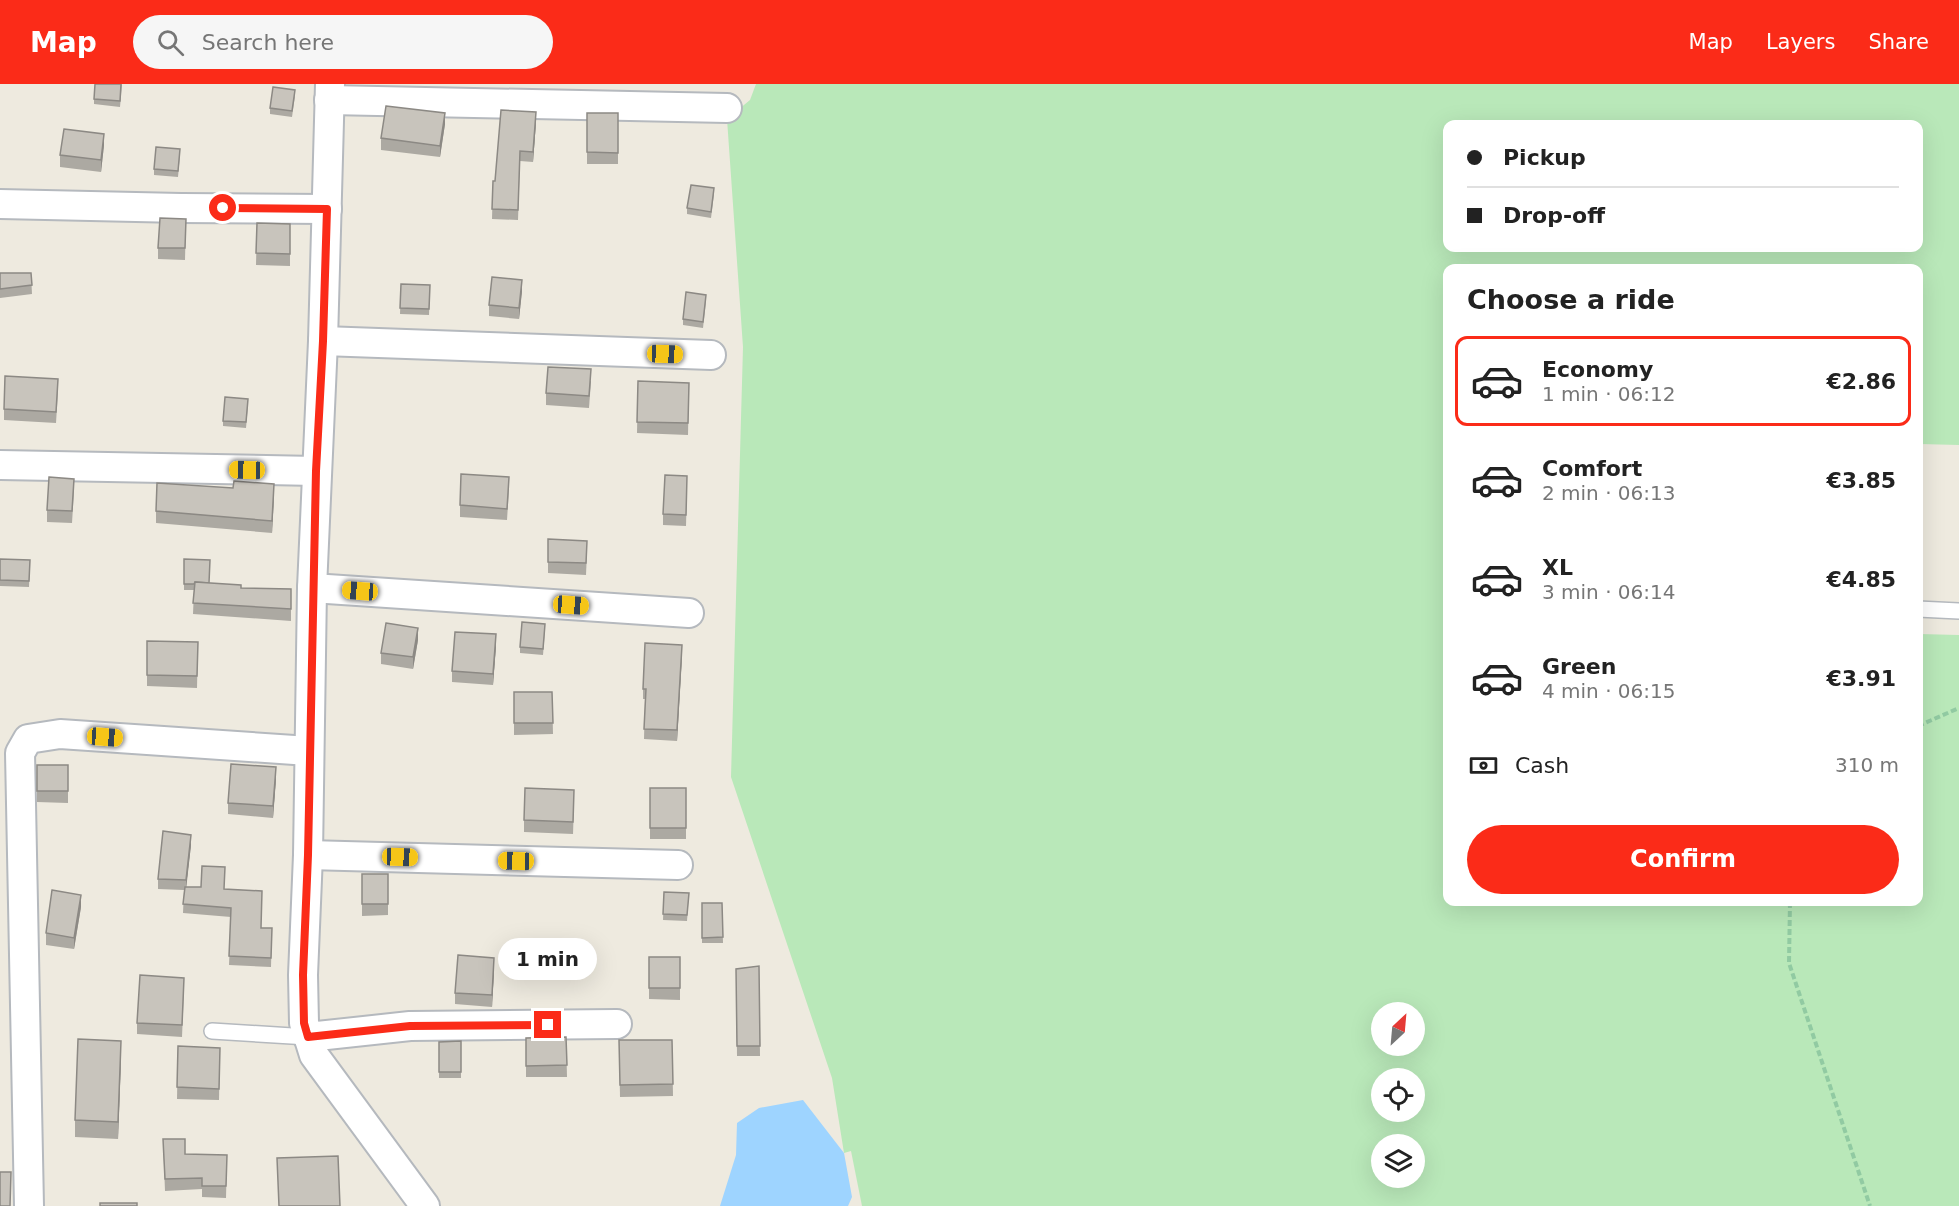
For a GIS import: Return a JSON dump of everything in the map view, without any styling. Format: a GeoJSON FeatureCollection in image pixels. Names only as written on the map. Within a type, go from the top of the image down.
{"type":"FeatureCollection","features":[{"type":"Feature","properties":{"kind":"street"},"geometry":{"type":"LineString","coordinates":[[425,1206],[314,1055],[304,1023],[303,975],[308,855],[312,588],[323,341],[330,92],[727,108]]}},
{"type":"Feature","properties":{"kind":"street"},"geometry":{"type":"LineString","coordinates":[[0,204],[327,209]]}},
{"type":"Feature","properties":{"kind":"street"},"geometry":{"type":"LineString","coordinates":[[323,341],[711,355]]}},
{"type":"Feature","properties":{"kind":"street"},"geometry":{"type":"LineString","coordinates":[[0,465],[316,471]]}},
{"type":"Feature","properties":{"kind":"street"},"geometry":{"type":"LineString","coordinates":[[312,588],[689,613]]}},
{"type":"Feature","properties":{"kind":"street"},"geometry":{"type":"LineString","coordinates":[[28,1206],[20,753],[28,739],[60,734],[309,751]]}},
{"type":"Feature","properties":{"kind":"street"},"geometry":{"type":"LineString","coordinates":[[308,855],[678,865]]}},
{"type":"Feature","properties":{"kind":"street"},"geometry":{"type":"LineString","coordinates":[[308,1037],[410,1026],[617,1024]]}},
{"type":"Feature","properties":{"kind":"lane"},"geometry":{"type":"LineString","coordinates":[[1923,609],[1959,611]]}},
{"type":"Feature","properties":{"kind":"lane"},"geometry":{"type":"LineString","coordinates":[[212,1031],[308,1037]]}},
{"type":"Feature","properties":{"kind":"path"},"geometry":{"type":"LineString","coordinates":[[1923,724],[1959,708]]}},
{"type":"Feature","properties":{"kind":"path"},"geometry":{"type":"LineString","coordinates":[[1790,906],[1789,963],[1870,1206]]}},
{"type":"Feature","properties":{"kind":"green space"},"geometry":{"type":"Polygon","coordinates":[[[756,84],[1959,84],[1959,445],[1923,444],[1923,264],[1443,264],[1443,906],[1923,906],[1923,634],[1959,635],[1959,1206],[862,1206],[851,1151],[844,1153],[832,1078],[731,777],[743,347],[727,119],[750,100],[756,84]]]}},
{"type":"Feature","properties":{"kind":"water"},"geometry":{"type":"Polygon","coordinates":[[[803,1100],[844,1153],[852,1197],[848,1206],[720,1206],[736,1155],[737,1123],[759,1108],[803,1100]]]}},
{"type":"Feature","properties":{"kind":"building"},"geometry":{"type":"Polygon","coordinates":[[[95,84],[121,84],[120,101],[94,99],[95,84]]]}},
{"type":"Feature","properties":{"kind":"building"},"geometry":{"type":"Polygon","coordinates":[[[273,87],[295,90],[292,111],[270,108],[273,87]]]}},
{"type":"Feature","properties":{"kind":"building"},"geometry":{"type":"Polygon","coordinates":[[[386,106],[445,113],[440,146],[381,138],[386,106]]]}},
{"type":"Feature","properties":{"kind":"building"},"geometry":{"type":"Polygon","coordinates":[[[501,110],[536,112],[533,152],[520,151],[518,210],[492,209],[501,110]]]}},
{"type":"Feature","properties":{"kind":"building"},"geometry":{"type":"Polygon","coordinates":[[[587,113],[618,113],[618,153],[587,152],[587,113]]]}},
{"type":"Feature","properties":{"kind":"building"},"geometry":{"type":"Polygon","coordinates":[[[64,129],[104,134],[101,160],[60,155],[64,129]]]}},
{"type":"Feature","properties":{"kind":"building"},"geometry":{"type":"Polygon","coordinates":[[[156,147],[180,149],[178,171],[154,169],[156,147]]]}},
{"type":"Feature","properties":{"kind":"building"},"geometry":{"type":"Polygon","coordinates":[[[691,185],[714,188],[711,212],[687,208],[691,185]]]}},
{"type":"Feature","properties":{"kind":"building"},"geometry":{"type":"Polygon","coordinates":[[[160,218],[186,219],[185,248],[158,248],[160,218]]]}},
{"type":"Feature","properties":{"kind":"building"},"geometry":{"type":"Polygon","coordinates":[[[257,223],[290,224],[290,254],[256,253],[257,223]]]}},
{"type":"Feature","properties":{"kind":"building"},"geometry":{"type":"Polygon","coordinates":[[[0,273],[31,273],[32,285],[0,289],[0,273]]]}},
{"type":"Feature","properties":{"kind":"building"},"geometry":{"type":"Polygon","coordinates":[[[492,277],[522,280],[519,308],[489,305],[492,277]]]}},
{"type":"Feature","properties":{"kind":"building"},"geometry":{"type":"Polygon","coordinates":[[[401,284],[430,285],[429,309],[400,308],[401,284]]]}},
{"type":"Feature","properties":{"kind":"building"},"geometry":{"type":"Polygon","coordinates":[[[686,292],[706,295],[703,322],[683,319],[686,292]]]}},
{"type":"Feature","properties":{"kind":"building"},"geometry":{"type":"Polygon","coordinates":[[[548,367],[591,369],[589,396],[546,393],[548,367]]]}},
{"type":"Feature","properties":{"kind":"building"},"geometry":{"type":"Polygon","coordinates":[[[5,376],[58,379],[56,412],[4,409],[5,376]]]}},
{"type":"Feature","properties":{"kind":"building"},"geometry":{"type":"Polygon","coordinates":[[[638,381],[689,383],[688,423],[637,422],[638,381]]]}},
{"type":"Feature","properties":{"kind":"building"},"geometry":{"type":"Polygon","coordinates":[[[225,397],[248,399],[246,422],[223,421],[225,397]]]}},
{"type":"Feature","properties":{"kind":"building"},"geometry":{"type":"Polygon","coordinates":[[[461,474],[509,477],[507,509],[460,505],[461,474]]]}},
{"type":"Feature","properties":{"kind":"building"},"geometry":{"type":"Polygon","coordinates":[[[665,475],[687,476],[686,515],[663,514],[665,475]]]}},
{"type":"Feature","properties":{"kind":"building"},"geometry":{"type":"Polygon","coordinates":[[[49,477],[74,479],[72,511],[47,510],[49,477]]]}},
{"type":"Feature","properties":{"kind":"building"},"geometry":{"type":"Polygon","coordinates":[[[234,481],[274,484],[272,521],[156,511],[157,483],[233,488],[234,481]]]}},
{"type":"Feature","properties":{"kind":"building"},"geometry":{"type":"Polygon","coordinates":[[[548,539],[587,541],[586,563],[548,562],[548,539]]]}},
{"type":"Feature","properties":{"kind":"building"},"geometry":{"type":"Polygon","coordinates":[[[0,559],[30,560],[29,581],[0,580],[0,559]]]}},
{"type":"Feature","properties":{"kind":"building"},"geometry":{"type":"Polygon","coordinates":[[[184,559],[210,560],[209,583],[184,584],[184,559]]]}},
{"type":"Feature","properties":{"kind":"building"},"geometry":{"type":"Polygon","coordinates":[[[195,582],[241,585],[241,588],[291,589],[291,609],[193,603],[195,582]]]}},
{"type":"Feature","properties":{"kind":"building"},"geometry":{"type":"Polygon","coordinates":[[[522,622],[545,624],[543,649],[520,647],[522,622]]]}},
{"type":"Feature","properties":{"kind":"building"},"geometry":{"type":"Polygon","coordinates":[[[386,623],[418,628],[413,657],[381,653],[386,623]]]}},
{"type":"Feature","properties":{"kind":"building"},"geometry":{"type":"Polygon","coordinates":[[[455,632],[496,634],[493,674],[452,671],[455,632]]]}},
{"type":"Feature","properties":{"kind":"building"},"geometry":{"type":"Polygon","coordinates":[[[147,641],[198,642],[197,676],[147,675],[147,641]]]}},
{"type":"Feature","properties":{"kind":"building"},"geometry":{"type":"Polygon","coordinates":[[[645,643],[682,645],[677,730],[644,729],[645,643]]]}},
{"type":"Feature","properties":{"kind":"building"},"geometry":{"type":"Polygon","coordinates":[[[514,692],[552,692],[553,723],[514,723],[514,692]]]}},
{"type":"Feature","properties":{"kind":"building"},"geometry":{"type":"Polygon","coordinates":[[[231,764],[276,767],[273,806],[228,803],[231,764]]]}},
{"type":"Feature","properties":{"kind":"building"},"geometry":{"type":"Polygon","coordinates":[[[37,765],[68,765],[68,791],[37,791],[37,765]]]}},
{"type":"Feature","properties":{"kind":"building"},"geometry":{"type":"Polygon","coordinates":[[[525,788],[574,790],[573,822],[524,820],[525,788]]]}},
{"type":"Feature","properties":{"kind":"building"},"geometry":{"type":"Polygon","coordinates":[[[650,788],[686,788],[686,828],[650,828],[650,788]]]}},
{"type":"Feature","properties":{"kind":"building"},"geometry":{"type":"Polygon","coordinates":[[[163,831],[191,835],[186,880],[158,879],[163,831]]]}},
{"type":"Feature","properties":{"kind":"building"},"geometry":{"type":"Polygon","coordinates":[[[202,866],[225,867],[224,889],[262,891],[261,928],[272,928],[271,958],[229,956],[231,908],[183,904],[185,887],[201,887],[202,866]]]}},
{"type":"Feature","properties":{"kind":"building"},"geometry":{"type":"Polygon","coordinates":[[[362,874],[388,874],[388,904],[362,904],[362,874]]]}},
{"type":"Feature","properties":{"kind":"building"},"geometry":{"type":"Polygon","coordinates":[[[52,890],[81,895],[74,938],[46,933],[52,890]]]}},
{"type":"Feature","properties":{"kind":"building"},"geometry":{"type":"Polygon","coordinates":[[[664,892],[689,893],[687,915],[663,914],[664,892]]]}},
{"type":"Feature","properties":{"kind":"building"},"geometry":{"type":"Polygon","coordinates":[[[702,903],[722,903],[723,937],[702,938],[702,903]]]}},
{"type":"Feature","properties":{"kind":"building"},"geometry":{"type":"Polygon","coordinates":[[[557,941],[584,941],[583,965],[557,965],[557,941]]]}},
{"type":"Feature","properties":{"kind":"building"},"geometry":{"type":"Polygon","coordinates":[[[458,955],[494,958],[492,995],[455,993],[458,955]]]}},
{"type":"Feature","properties":{"kind":"building"},"geometry":{"type":"Polygon","coordinates":[[[649,957],[680,957],[680,988],[649,988],[649,957]]]}},
{"type":"Feature","properties":{"kind":"building"},"geometry":{"type":"Polygon","coordinates":[[[759,966],[760,1046],[737,1046],[736,969],[759,966]]]}},
{"type":"Feature","properties":{"kind":"building"},"geometry":{"type":"Polygon","coordinates":[[[140,975],[184,978],[182,1025],[137,1023],[140,975]]]}},
{"type":"Feature","properties":{"kind":"building"},"geometry":{"type":"Polygon","coordinates":[[[566,1037],[567,1065],[526,1066],[526,1038],[566,1037]]]}},
{"type":"Feature","properties":{"kind":"building"},"geometry":{"type":"Polygon","coordinates":[[[78,1039],[121,1041],[118,1122],[75,1120],[78,1039]]]}},
{"type":"Feature","properties":{"kind":"building"},"geometry":{"type":"Polygon","coordinates":[[[619,1040],[672,1040],[673,1084],[620,1085],[619,1040]]]}},
{"type":"Feature","properties":{"kind":"building"},"geometry":{"type":"Polygon","coordinates":[[[461,1041],[461,1072],[439,1072],[439,1042],[461,1041]]]}},
{"type":"Feature","properties":{"kind":"building"},"geometry":{"type":"Polygon","coordinates":[[[178,1046],[220,1048],[219,1089],[177,1087],[178,1046]]]}},
{"type":"Feature","properties":{"kind":"building"},"geometry":{"type":"Polygon","coordinates":[[[163,1139],[185,1139],[185,1154],[227,1155],[226,1186],[202,1186],[202,1178],[165,1179],[163,1139]]]}},
{"type":"Feature","properties":{"kind":"building"},"geometry":{"type":"Polygon","coordinates":[[[338,1156],[340,1206],[279,1206],[277,1158],[338,1156]]]}},
{"type":"Feature","properties":{"kind":"building"},"geometry":{"type":"Polygon","coordinates":[[[0,1172],[11,1172],[10,1206],[0,1206],[0,1172]]]}},
{"type":"Feature","properties":{"kind":"building"},"geometry":{"type":"Polygon","coordinates":[[[100,1203],[137,1203],[137,1206],[100,1206],[100,1203]]]}},
{"type":"Feature","properties":{"kind":"route"},"geometry":{"type":"LineString","coordinates":[[223,208],[327,209],[312,588],[308,855],[303,975],[304,1023],[308,1037],[410,1026],[548,1025]]}}]}
